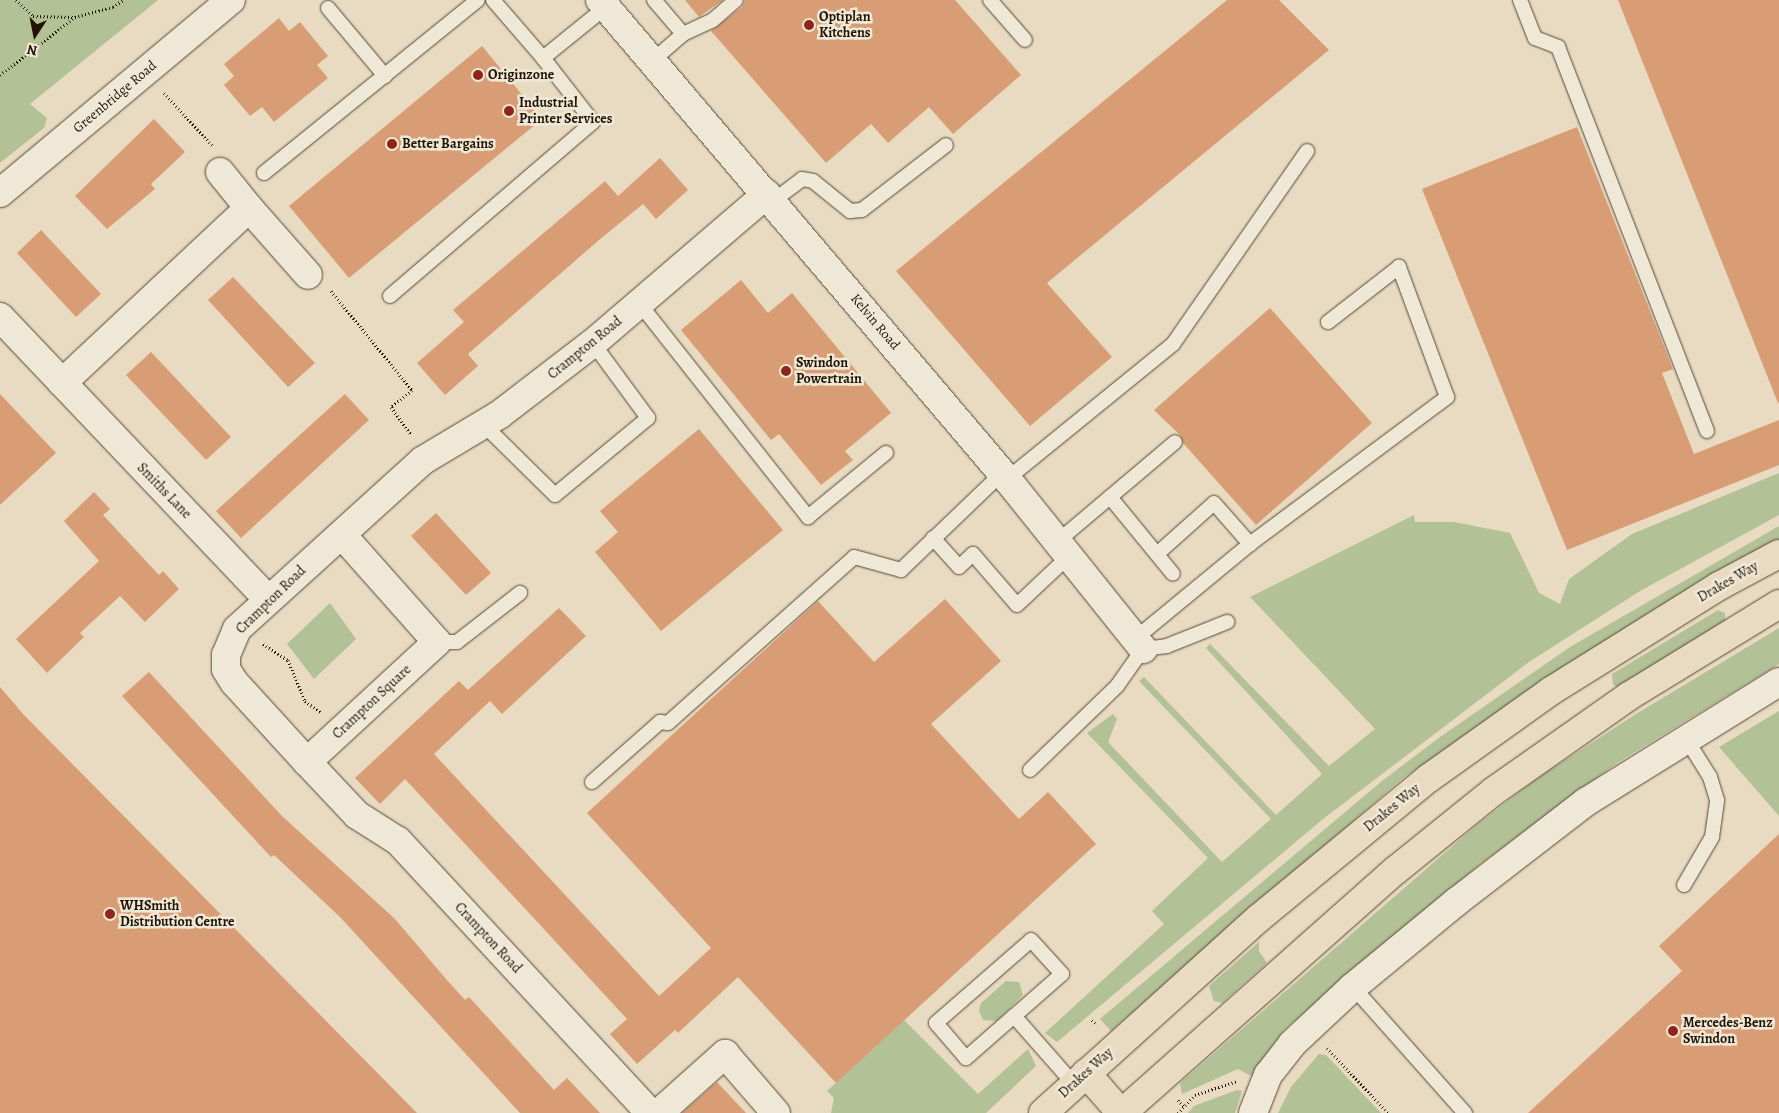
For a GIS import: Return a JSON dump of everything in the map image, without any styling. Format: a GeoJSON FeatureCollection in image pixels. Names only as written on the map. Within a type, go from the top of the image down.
{"type":"FeatureCollection","features":[{"type":"Feature","properties":{"kind":"main road","name":"Drakes Way"},"geometry":{"type":"LineString","coordinates":[[1048,1111],[1080,1079],[1259,918],[1465,751],[1603,658],[1779,554]]}},
{"type":"Feature","properties":{"kind":"main road"},"geometry":{"type":"LineString","coordinates":[[1080,1079],[1122,1113],[1396,870],[1494,791],[1629,696],[1779,604]]}},
{"type":"Feature","properties":{"kind":"street","name":"Greenbridge Road"},"geometry":{"type":"LineString","coordinates":[[0,193],[230,0]]}},
{"type":"Feature","properties":{"kind":"street","name":"Kelvin Road"},"geometry":{"type":"LineString","coordinates":[[603,3],[770,197],[1004,476],[1140,643]]}},
{"type":"Feature","properties":{"kind":"street"},"geometry":{"type":"LineString","coordinates":[[220,172],[308,276]]}},
{"type":"Feature","properties":{"kind":"street","name":"Crampton Road"},"geometry":{"type":"LineString","coordinates":[[650,1113],[398,841],[357,815],[307,762],[226,669],[227,651],[238,629],[268,599],[342,535],[422,461],[484,426],[593,343],[639,303],[770,197]]}},
{"type":"Feature","properties":{"kind":"street"},"geometry":{"type":"LineString","coordinates":[[62,383],[249,208]]}},
{"type":"Feature","properties":{"kind":"street","name":"Smiths Lane"},"geometry":{"type":"LineString","coordinates":[[0,317],[268,599]]}},
{"type":"Feature","properties":{"kind":"street"},"geometry":{"type":"LineString","coordinates":[[342,535],[437,642]]}},
{"type":"Feature","properties":{"kind":"street","name":"Crampton Square"},"geometry":{"type":"LineString","coordinates":[[307,762],[437,642]]}},
{"type":"Feature","properties":{"kind":"street"},"geometry":{"type":"LineString","coordinates":[[1257,1103],[1279,1059],[1308,1027],[1353,987],[1586,802],[1685,737],[1779,682]]}},
{"type":"Feature","properties":{"kind":"street"},"geometry":{"type":"LineString","coordinates":[[659,1113],[725,1054],[776,1113]]}},
{"type":"Feature","properties":{"kind":"lane"},"geometry":{"type":"LineString","coordinates":[[264,173],[478,0]]}},
{"type":"Feature","properties":{"kind":"lane"},"geometry":{"type":"LineString","coordinates":[[390,296],[593,122],[543,58],[493,0]]}},
{"type":"Feature","properties":{"kind":"lane"},"geometry":{"type":"LineString","coordinates":[[654,0],[683,34]]}},
{"type":"Feature","properties":{"kind":"lane"},"geometry":{"type":"LineString","coordinates":[[652,62],[683,34],[712,20],[736,0]]}},
{"type":"Feature","properties":{"kind":"lane"},"geometry":{"type":"LineString","coordinates":[[990,0],[1025,40]]}},
{"type":"Feature","properties":{"kind":"lane"},"geometry":{"type":"LineString","coordinates":[[1520,0],[1535,38],[1558,47],[1707,431]]}},
{"type":"Feature","properties":{"kind":"lane"},"geometry":{"type":"LineString","coordinates":[[543,58],[603,3]]}},
{"type":"Feature","properties":{"kind":"lane"},"geometry":{"type":"LineString","coordinates":[[328,8],[385,76]]}},
{"type":"Feature","properties":{"kind":"lane"},"geometry":{"type":"LineString","coordinates":[[770,197],[802,179],[813,181],[850,211],[862,210],[946,146]]}},
{"type":"Feature","properties":{"kind":"lane"},"geometry":{"type":"LineString","coordinates":[[592,782],[660,722],[668,723],[854,557],[901,570],[1004,476],[1173,344],[1307,151]]}},
{"type":"Feature","properties":{"kind":"lane"},"geometry":{"type":"LineString","coordinates":[[1030,770],[1117,686],[1140,643],[1250,544],[1447,398],[1400,268],[1328,322]]}},
{"type":"Feature","properties":{"kind":"lane"},"geometry":{"type":"LineString","coordinates":[[639,303],[808,517],[886,453]]}},
{"type":"Feature","properties":{"kind":"lane"},"geometry":{"type":"LineString","coordinates":[[484,426],[555,495],[648,418],[593,343]]}},
{"type":"Feature","properties":{"kind":"lane"},"geometry":{"type":"LineString","coordinates":[[934,538],[959,567],[973,554],[1017,605],[1063,548],[1110,497],[1175,442]]}},
{"type":"Feature","properties":{"kind":"lane"},"geometry":{"type":"LineString","coordinates":[[1110,497],[1173,574]]}},
{"type":"Feature","properties":{"kind":"lane"},"geometry":{"type":"LineString","coordinates":[[1157,554],[1214,503],[1250,544]]}},
{"type":"Feature","properties":{"kind":"lane"},"geometry":{"type":"LineString","coordinates":[[437,642],[457,642],[520,593]]}},
{"type":"Feature","properties":{"kind":"lane"},"geometry":{"type":"LineString","coordinates":[[1140,643],[1167,646],[1227,622]]}},
{"type":"Feature","properties":{"kind":"lane"},"geometry":{"type":"LineString","coordinates":[[1684,885],[1712,837],[1717,800],[1710,777],[1685,737]]}},
{"type":"Feature","properties":{"kind":"lane"},"geometry":{"type":"LineString","coordinates":[[1031,940],[1062,974],[1014,1016],[966,1058],[936,1023],[1031,940]]}},
{"type":"Feature","properties":{"kind":"lane"},"geometry":{"type":"LineString","coordinates":[[1353,987],[1465,1113]]}},
{"type":"Feature","properties":{"kind":"lane"},"geometry":{"type":"LineString","coordinates":[[1014,1016],[1080,1079]]}},
{"type":"Feature","properties":{"kind":"path"},"geometry":{"type":"LineString","coordinates":[[16,0],[33,16],[75,17],[113,7],[123,0]]}},
{"type":"Feature","properties":{"kind":"path"},"geometry":{"type":"LineString","coordinates":[[0,74],[75,17]]}},
{"type":"Feature","properties":{"kind":"path"},"geometry":{"type":"LineString","coordinates":[[145,72],[214,148],[220,172]]}},
{"type":"Feature","properties":{"kind":"path"},"geometry":{"type":"LineString","coordinates":[[308,276],[323,282],[412,390],[391,407],[409,428],[411,446],[422,461]]}},
{"type":"Feature","properties":{"kind":"path"},"geometry":{"type":"LineString","coordinates":[[238,629],[288,660],[305,701],[341,731]]}},
{"type":"Feature","properties":{"kind":"path"},"geometry":{"type":"LineString","coordinates":[[1308,1027],[1388,1113]]}},
{"type":"Feature","properties":{"kind":"path"},"geometry":{"type":"LineString","coordinates":[[1178,1113],[1195,1095],[1233,1080],[1257,1103]]}},
{"type":"Feature","properties":{"kind":"green space"},"geometry":{"type":"Polygon","coordinates":[[[0,0],[158,0],[30,104],[47,118],[44,128],[0,163],[0,0]]]}},
{"type":"Feature","properties":{"kind":"green space"},"geometry":{"type":"Polygon","coordinates":[[[1779,473],[1779,515],[1640,591],[1529,662],[1323,819],[1057,1042],[1045,1033],[1164,924],[1152,911],[1208,858],[1087,733],[1113,714],[1117,719],[1108,742],[1222,862],[1271,819],[1139,681],[1144,677],[1276,815],[1322,774],[1206,648],[1210,644],[1329,766],[1375,729],[1250,597],[1414,515],[1415,522],[1454,522],[1510,533],[1539,593],[1560,604],[1569,579],[1632,534],[1779,473]]]}},
{"type":"Feature","properties":{"kind":"green space"},"geometry":{"type":"Polygon","coordinates":[[[1779,526],[1779,541],[1653,610],[1403,778],[1111,1031],[1100,1019],[1382,781],[1440,737],[1570,647],[1779,526]]]}},
{"type":"Feature","properties":{"kind":"green space"},"geometry":{"type":"Polygon","coordinates":[[[330,603],[356,639],[314,679],[287,644],[330,603]]]}},
{"type":"Feature","properties":{"kind":"green space"},"geometry":{"type":"Polygon","coordinates":[[[1718,610],[1725,613],[1725,621],[1618,687],[1613,685],[1612,674],[1718,610]]]}},
{"type":"Feature","properties":{"kind":"green space"},"geometry":{"type":"Polygon","coordinates":[[[1779,628],[1779,664],[1617,763],[1479,865],[1284,1030],[1251,1076],[1238,1069],[1182,1094],[1180,1083],[1478,824],[1536,779],[1636,714],[1779,628]]]}},
{"type":"Feature","properties":{"kind":"green space"},"geometry":{"type":"Polygon","coordinates":[[[1779,711],[1779,816],[1719,747],[1779,711]]]}},
{"type":"Feature","properties":{"kind":"green space"},"geometry":{"type":"Polygon","coordinates":[[[1259,942],[1259,951],[1267,963],[1222,1003],[1214,1001],[1209,986],[1259,942]]]}},
{"type":"Feature","properties":{"kind":"green space"},"geometry":{"type":"Polygon","coordinates":[[[1006,981],[1019,982],[1023,995],[997,1021],[983,1020],[979,1011],[981,1003],[1006,981]]]}},
{"type":"Feature","properties":{"kind":"green space"},"geometry":{"type":"Polygon","coordinates":[[[904,1020],[978,1094],[1028,1049],[1036,1066],[986,1113],[831,1113],[834,1098],[827,1091],[904,1020]]]}},
{"type":"Feature","properties":{"kind":"green space"},"geometry":{"type":"Polygon","coordinates":[[[1319,1054],[1326,1055],[1381,1113],[1278,1113],[1291,1087],[1319,1054]]]}},
{"type":"Feature","properties":{"kind":"green space"},"geometry":{"type":"Polygon","coordinates":[[[1237,1090],[1242,1091],[1235,1113],[1188,1113],[1194,1106],[1237,1090]]]}},
{"type":"Feature","properties":{"kind":"building"},"geometry":{"type":"Polygon","coordinates":[[[685,0],[723,0],[699,17],[685,0]]]}},
{"type":"Feature","properties":{"kind":"building"},"geometry":{"type":"Polygon","coordinates":[[[745,0],[955,0],[1021,75],[953,134],[929,107],[888,143],[871,124],[826,163],[711,31],[742,7],[745,0]]]}},
{"type":"Feature","properties":{"kind":"building"},"geometry":{"type":"Polygon","coordinates":[[[1227,0],[1279,0],[1329,50],[1047,283],[1112,357],[1030,426],[896,271],[1227,0]]]}},
{"type":"Feature","properties":{"kind":"building"},"geometry":{"type":"Polygon","coordinates":[[[1618,0],[1779,0],[1779,403],[1778,403],[1618,0]]]}},
{"type":"Feature","properties":{"kind":"building"},"geometry":{"type":"Polygon","coordinates":[[[279,18],[289,31],[300,22],[328,56],[317,65],[328,78],[274,122],[262,107],[250,116],[224,85],[234,76],[224,64],[279,18]]]}},
{"type":"Feature","properties":{"kind":"building"},"geometry":{"type":"Polygon","coordinates":[[[482,46],[542,119],[349,278],[289,206],[482,46]]]}},
{"type":"Feature","properties":{"kind":"building"},"geometry":{"type":"Polygon","coordinates":[[[154,119],[185,152],[151,184],[155,189],[107,229],[75,196],[154,119]]]}},
{"type":"Feature","properties":{"kind":"building"},"geometry":{"type":"Polygon","coordinates":[[[1577,127],[1673,369],[1662,373],[1694,454],[1779,420],[1779,465],[1567,550],[1422,189],[1577,127]]]}},
{"type":"Feature","properties":{"kind":"building"},"geometry":{"type":"Polygon","coordinates":[[[660,158],[688,190],[656,219],[643,204],[599,240],[468,354],[478,366],[445,395],[417,363],[464,322],[453,310],[605,181],[618,196],[660,158]]]}},
{"type":"Feature","properties":{"kind":"building"},"geometry":{"type":"Polygon","coordinates":[[[41,230],[101,294],[76,317],[17,253],[41,230]]]}},
{"type":"Feature","properties":{"kind":"building"},"geometry":{"type":"Polygon","coordinates":[[[233,277],[315,363],[288,387],[208,300],[233,277]]]}},
{"type":"Feature","properties":{"kind":"building","name":"Swindon Powertrain"},"geometry":{"type":"Polygon","coordinates":[[[741,280],[768,313],[792,293],[891,413],[845,451],[853,460],[821,485],[779,434],[771,440],[681,330],[741,280]]]}},
{"type":"Feature","properties":{"kind":"building"},"geometry":{"type":"Polygon","coordinates":[[[1270,308],[1372,423],[1256,525],[1183,443],[1181,436],[1154,410],[1270,308]]]}},
{"type":"Feature","properties":{"kind":"building"},"geometry":{"type":"Polygon","coordinates":[[[151,352],[231,437],[206,460],[126,375],[151,352]]]}},
{"type":"Feature","properties":{"kind":"building"},"geometry":{"type":"Polygon","coordinates":[[[0,394],[56,453],[0,505],[0,394]]]}},
{"type":"Feature","properties":{"kind":"building"},"geometry":{"type":"Polygon","coordinates":[[[345,394],[369,420],[241,538],[216,511],[345,394]]]}},
{"type":"Feature","properties":{"kind":"building"},"geometry":{"type":"Polygon","coordinates":[[[699,429],[783,530],[661,631],[595,552],[618,532],[600,511],[699,429]]]}},
{"type":"Feature","properties":{"kind":"building"},"geometry":{"type":"Polygon","coordinates":[[[94,492],[110,509],[103,515],[159,575],[163,571],[179,589],[145,622],[120,596],[80,633],[84,637],[47,673],[16,639],[99,561],[64,521],[94,492]]]}},
{"type":"Feature","properties":{"kind":"building"},"geometry":{"type":"Polygon","coordinates":[[[436,513],[491,573],[466,595],[411,536],[436,513]]]}},
{"type":"Feature","properties":{"kind":"building"},"geometry":{"type":"Polygon","coordinates":[[[945,599],[1001,661],[931,724],[1019,819],[1048,792],[1096,844],[836,1083],[738,977],[678,1033],[675,1030],[637,1064],[610,1034],[627,1019],[405,779],[380,804],[355,778],[459,681],[468,690],[559,608],[586,636],[502,714],[490,701],[434,754],[659,996],[711,948],[587,813],[818,601],[874,662],[945,599]]]}},
{"type":"Feature","properties":{"kind":"building"},"geometry":{"type":"Polygon","coordinates":[[[149,672],[282,816],[395,919],[465,1000],[469,997],[554,1090],[567,1078],[600,1113],[520,1113],[340,917],[274,855],[271,857],[122,696],[149,672]]]}},
{"type":"Feature","properties":{"kind":"building","name":"WHSmith Distribution Centre"},"geometry":{"type":"Polygon","coordinates":[[[0,687],[24,715],[417,1113],[0,1113],[0,687]]]}},
{"type":"Feature","properties":{"kind":"building"},"geometry":{"type":"Polygon","coordinates":[[[1779,834],[1779,1113],[1528,1113],[1682,971],[1659,946],[1779,834]]]}},
{"type":"Feature","properties":{"kind":"building"},"geometry":{"type":"Polygon","coordinates":[[[717,1082],[746,1113],[682,1113],[717,1082]]]}},
{"type":"Feature","properties":{"kind":"place","name":"Optiplan Kitchens"},"geometry":{"type":"Point","coordinates":[809,25]}},
{"type":"Feature","properties":{"kind":"place","name":"Originzone"},"geometry":{"type":"Point","coordinates":[478,75]}},
{"type":"Feature","properties":{"kind":"place","name":"Industrial Printer Services"},"geometry":{"type":"Point","coordinates":[509,111]}},
{"type":"Feature","properties":{"kind":"place","name":"Better Bargains"},"geometry":{"type":"Point","coordinates":[392,144]}},
{"type":"Feature","properties":{"kind":"place","name":"Swindon Powertrain"},"geometry":{"type":"Point","coordinates":[786,371]}},
{"type":"Feature","properties":{"kind":"place","name":"WHSmith Distribution Centre"},"geometry":{"type":"Point","coordinates":[110,914]}},
{"type":"Feature","properties":{"kind":"place","name":"Mercedes-Benz Swindon"},"geometry":{"type":"Point","coordinates":[1673,1031]}}]}
